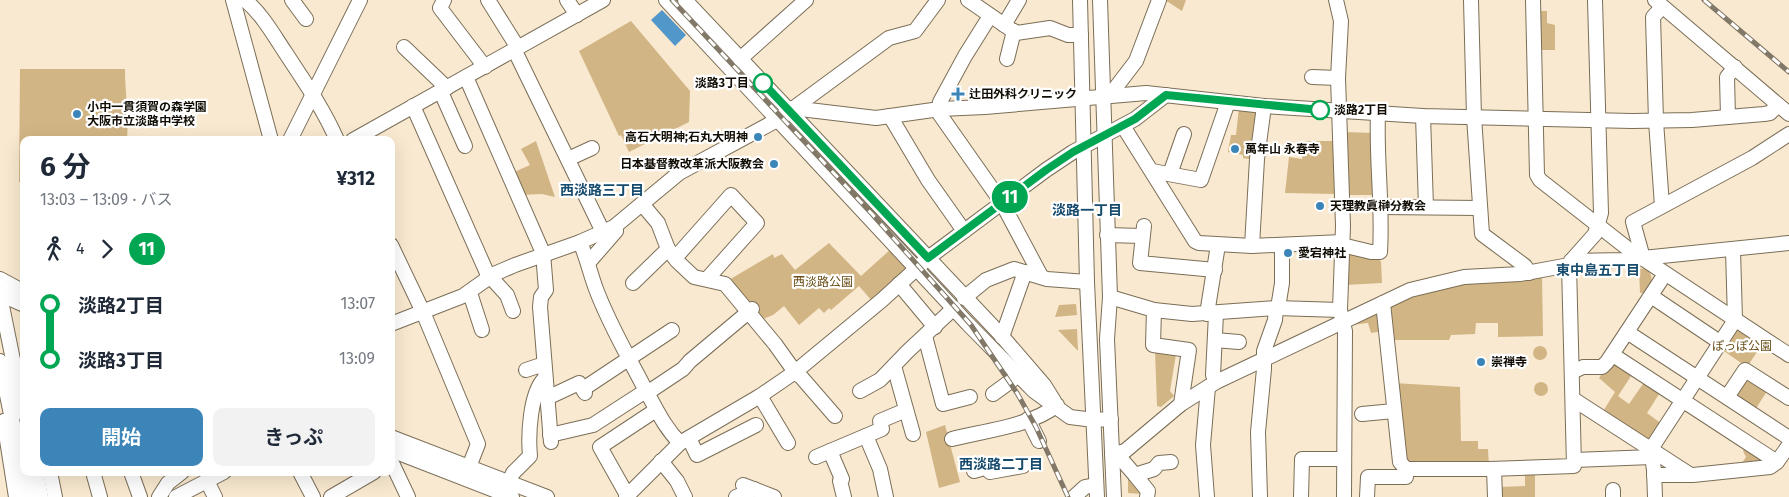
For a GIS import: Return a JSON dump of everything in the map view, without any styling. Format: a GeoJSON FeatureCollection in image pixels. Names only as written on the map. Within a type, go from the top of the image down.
{"type":"FeatureCollection","features":[{"type":"Feature","properties":{"kind":"street"},"geometry":{"type":"LineString","coordinates":[[233,0],[269,136]]}},
{"type":"Feature","properties":{"kind":"street"},"geometry":{"type":"LineString","coordinates":[[245,0],[258,12],[314,94],[335,136]]}},
{"type":"Feature","properties":{"kind":"street"},"geometry":{"type":"LineString","coordinates":[[292,0],[306,19]]}},
{"type":"Feature","properties":{"kind":"street"},"geometry":{"type":"LineString","coordinates":[[292,136],[360,0]]}},
{"type":"Feature","properties":{"kind":"street"},"geometry":{"type":"LineString","coordinates":[[444,0],[440,8],[485,67]]}},
{"type":"Feature","properties":{"kind":"street"},"geometry":{"type":"LineString","coordinates":[[488,0],[517,50],[568,159],[609,230],[616,232],[589,262]]}},
{"type":"Feature","properties":{"kind":"street"},"geometry":{"type":"LineString","coordinates":[[567,0],[577,15]]}},
{"type":"Feature","properties":{"kind":"street"},"geometry":{"type":"LineString","coordinates":[[360,136],[517,50],[603,0]]}},
{"type":"Feature","properties":{"kind":"street"},"geometry":{"type":"LineString","coordinates":[[666,0],[689,6],[740,59],[758,87]]}},
{"type":"Feature","properties":{"kind":"street"},"geometry":{"type":"LineString","coordinates":[[740,59],[806,0]]}},
{"type":"Feature","properties":{"kind":"street"},"geometry":{"type":"LineString","coordinates":[[395,322],[470,293],[490,277],[543,253],[580,242],[609,230],[686,169],[787,113],[889,38],[915,30],[938,0]]}},
{"type":"Feature","properties":{"kind":"street"},"geometry":{"type":"LineString","coordinates":[[968,0],[1009,28],[1050,28],[1068,35],[1081,35]]}},
{"type":"Feature","properties":{"kind":"street"},"geometry":{"type":"LineString","coordinates":[[1007,59],[1009,28],[1019,0]]}},
{"type":"Feature","properties":{"kind":"street"},"geometry":{"type":"LineString","coordinates":[[1074,497],[1083,488],[1096,491],[1087,282],[1080,0]]}},
{"type":"Feature","properties":{"kind":"street"},"geometry":{"type":"LineString","coordinates":[[1100,0],[1107,96],[1105,137],[1110,297],[1107,339],[1114,497]]}},
{"type":"Feature","properties":{"kind":"street"},"geometry":{"type":"LineString","coordinates":[[1107,96],[1136,61],[1159,0]]}},
{"type":"Feature","properties":{"kind":"street"},"geometry":{"type":"LineString","coordinates":[[1336,0],[1341,21],[1338,78],[1342,244],[1341,316],[1344,331],[1344,497]]}},
{"type":"Feature","properties":{"kind":"street"},"geometry":{"type":"LineString","coordinates":[[1471,0],[1474,117],[1482,234],[1525,266],[1529,272]]}},
{"type":"Feature","properties":{"kind":"street"},"geometry":{"type":"LineString","coordinates":[[1532,0],[1537,175],[1598,226],[1665,274],[1789,355]]}},
{"type":"Feature","properties":{"kind":"street"},"geometry":{"type":"LineString","coordinates":[[1406,469],[1494,469],[1574,466],[1570,263],[1595,234],[1601,213],[1595,0]]}},
{"type":"Feature","properties":{"kind":"street"},"geometry":{"type":"LineString","coordinates":[[1662,206],[1656,121],[1653,17],[1659,3],[1784,110]]}},
{"type":"Feature","properties":{"kind":"street"},"geometry":{"type":"LineString","coordinates":[[689,6],[758,87],[787,113],[928,258],[959,303],[968,324],[1034,390],[1057,405],[1070,417],[1094,420],[1110,419]]}},
{"type":"Feature","properties":{"kind":"street"},"geometry":{"type":"LineString","coordinates":[[938,109],[965,56],[990,16]]}},
{"type":"Feature","properties":{"kind":"street"},"geometry":{"type":"LineString","coordinates":[[404,47],[444,90],[465,146]]}},
{"type":"Feature","properties":{"kind":"street"},"geometry":{"type":"LineString","coordinates":[[1728,117],[1728,77],[1735,68]]}},
{"type":"Feature","properties":{"kind":"street"},"geometry":{"type":"LineString","coordinates":[[466,78],[543,253],[546,290],[541,297],[540,307],[550,438],[594,425],[684,369],[690,361],[750,311]]}},
{"type":"Feature","properties":{"kind":"street"},"geometry":{"type":"LineString","coordinates":[[1312,78],[1338,78]]}},
{"type":"Feature","properties":{"kind":"street"},"geometry":{"type":"LineString","coordinates":[[787,113],[876,118],[938,109],[1146,93],[1339,112],[1535,119],[1656,121],[1728,117],[1784,110]]}},
{"type":"Feature","properties":{"kind":"street"},"geometry":{"type":"LineString","coordinates":[[656,410],[600,446],[627,496],[661,461],[684,441],[760,396],[795,372],[928,258],[964,231],[1046,170],[1084,146],[1105,137],[1143,114],[1166,95]]}},
{"type":"Feature","properties":{"kind":"street"},"geometry":{"type":"LineString","coordinates":[[1152,172],[1201,180],[1228,102]]}},
{"type":"Feature","properties":{"kind":"street"},"geometry":{"type":"LineString","coordinates":[[413,106],[490,277],[508,295],[512,311]]}},
{"type":"Feature","properties":{"kind":"street"},"geometry":{"type":"LineString","coordinates":[[1252,246],[1257,159],[1264,106]]}},
{"type":"Feature","properties":{"kind":"street"},"geometry":{"type":"LineString","coordinates":[[938,109],[1002,203],[1040,276]]}},
{"type":"Feature","properties":{"kind":"street"},"geometry":{"type":"LineString","coordinates":[[787,113],[917,268],[959,303],[978,312],[1044,385],[1057,405]]}},
{"type":"Feature","properties":{"kind":"street"},"geometry":{"type":"LineString","coordinates":[[1122,126],[1195,241],[1218,245],[1252,246],[1342,244],[1370,252],[1380,252],[1382,207],[1377,159],[1378,114]]}},
{"type":"Feature","properties":{"kind":"street"},"geometry":{"type":"LineString","coordinates":[[890,116],[928,180],[964,231]]}},
{"type":"Feature","properties":{"kind":"street"},"geometry":{"type":"LineString","coordinates":[[1423,116],[1426,207]]}},
{"type":"Feature","properties":{"kind":"street"},"geometry":{"type":"LineString","coordinates":[[1170,174],[1184,134]]}},
{"type":"Feature","properties":{"kind":"street"},"geometry":{"type":"LineString","coordinates":[[1643,258],[1634,222],[1752,158],[1789,134]]}},
{"type":"Feature","properties":{"kind":"street"},"geometry":{"type":"LineString","coordinates":[[568,159],[592,148]]}},
{"type":"Feature","properties":{"kind":"street"},"geometry":{"type":"LineString","coordinates":[[633,283],[672,253],[731,195],[756,223],[707,280]]}},
{"type":"Feature","properties":{"kind":"street"},"geometry":{"type":"LineString","coordinates":[[642,204],[658,223],[672,253],[694,277],[725,284],[750,311],[795,372],[835,416]]}},
{"type":"Feature","properties":{"kind":"street"},"geometry":{"type":"LineString","coordinates":[[1382,207],[1480,208]]}},
{"type":"Feature","properties":{"kind":"street"},"geometry":{"type":"LineString","coordinates":[[1108,235],[1143,231],[1140,263],[1215,270]]}},
{"type":"Feature","properties":{"kind":"street"},"geometry":{"type":"LineString","coordinates":[[580,242],[589,262],[596,288],[629,359],[668,431],[684,441],[697,455],[756,425]]}},
{"type":"Feature","properties":{"kind":"street"},"geometry":{"type":"LineString","coordinates":[[1112,454],[1125,451],[1181,404],[1212,384],[1264,360],[1341,316],[1383,304],[1410,290],[1464,277],[1501,276],[1570,263],[1789,244]]}},
{"type":"Feature","properties":{"kind":"street"},"geometry":{"type":"LineString","coordinates":[[1207,497],[1203,445],[1213,375],[1215,340],[1212,314],[1218,245]]}},
{"type":"Feature","properties":{"kind":"street"},"geometry":{"type":"LineString","coordinates":[[1260,497],[1258,432],[1265,345],[1275,320],[1282,283],[1282,245]]}},
{"type":"Feature","properties":{"kind":"street"},"geometry":{"type":"LineString","coordinates":[[1655,497],[1651,453],[1735,320],[1733,250]]}},
{"type":"Feature","properties":{"kind":"street"},"geometry":{"type":"LineString","coordinates":[[395,253],[423,312],[478,444],[469,467]]}},
{"type":"Feature","properties":{"kind":"street"},"geometry":{"type":"LineString","coordinates":[[860,392],[880,380],[959,303],[986,280],[1014,270],[1040,276],[1087,282]]}},
{"type":"Feature","properties":{"kind":"street"},"geometry":{"type":"LineString","coordinates":[[1002,337],[1025,272]]}},
{"type":"Feature","properties":{"kind":"street"},"geometry":{"type":"LineString","coordinates":[[1572,372],[1583,368],[1602,367],[1612,355],[1665,274]]}},
{"type":"Feature","properties":{"kind":"street"},"geometry":{"type":"LineString","coordinates":[[0,279],[20,290]]}},
{"type":"Feature","properties":{"kind":"street"},"geometry":{"type":"LineString","coordinates":[[899,284],[930,332],[939,370],[943,404],[963,396]]}},
{"type":"Feature","properties":{"kind":"street"},"geometry":{"type":"LineString","coordinates":[[470,293],[482,330]]}},
{"type":"Feature","properties":{"kind":"street"},"geometry":{"type":"LineString","coordinates":[[0,295],[20,303]]}},
{"type":"Feature","properties":{"kind":"street"},"geometry":{"type":"LineString","coordinates":[[0,295],[12,319],[20,354]]}},
{"type":"Feature","properties":{"kind":"street"},"geometry":{"type":"LineString","coordinates":[[0,295],[20,394]]}},
{"type":"Feature","properties":{"kind":"street"},"geometry":{"type":"LineString","coordinates":[[1651,296],[1721,342]]}},
{"type":"Feature","properties":{"kind":"street"},"geometry":{"type":"LineString","coordinates":[[1110,297],[1154,310],[1212,314],[1277,308],[1341,316]]}},
{"type":"Feature","properties":{"kind":"street"},"geometry":{"type":"LineString","coordinates":[[1367,497],[1368,477],[1406,477],[1406,469],[1400,462],[1383,304]]}},
{"type":"Feature","properties":{"kind":"street"},"geometry":{"type":"LineString","coordinates":[[1154,310],[1153,345],[1189,350],[1181,404]]}},
{"type":"Feature","properties":{"kind":"street"},"geometry":{"type":"LineString","coordinates":[[968,324],[978,312]]}},
{"type":"Feature","properties":{"kind":"street"},"geometry":{"type":"LineString","coordinates":[[547,398],[577,383],[584,391],[586,387],[672,330]]}},
{"type":"Feature","properties":{"kind":"street"},"geometry":{"type":"LineString","coordinates":[[1627,332],[1789,438]]}},
{"type":"Feature","properties":{"kind":"street"},"geometry":{"type":"LineString","coordinates":[[1215,340],[1239,342]]}},
{"type":"Feature","properties":{"kind":"street"},"geometry":{"type":"LineString","coordinates":[[1612,355],[1777,462]]}},
{"type":"Feature","properties":{"kind":"street"},"geometry":{"type":"LineString","coordinates":[[0,361],[20,458]]}},
{"type":"Feature","properties":{"kind":"street"},"geometry":{"type":"LineString","coordinates":[[526,370],[544,364]]}},
{"type":"Feature","properties":{"kind":"street"},"geometry":{"type":"LineString","coordinates":[[894,366],[913,434]]}},
{"type":"Feature","properties":{"kind":"street"},"geometry":{"type":"LineString","coordinates":[[1727,397],[1745,370],[1789,398]]}},
{"type":"Feature","properties":{"kind":"street"},"geometry":{"type":"LineString","coordinates":[[994,394],[1020,375]]}},
{"type":"Feature","properties":{"kind":"street"},"geometry":{"type":"LineString","coordinates":[[509,482],[513,473],[530,456],[528,440],[536,391],[544,379]]}},
{"type":"Feature","properties":{"kind":"street"},"geometry":{"type":"LineString","coordinates":[[760,396],[788,436]]}},
{"type":"Feature","properties":{"kind":"street"},"geometry":{"type":"LineString","coordinates":[[0,401],[3,438],[16,497]]}},
{"type":"Feature","properties":{"kind":"street"},"geometry":{"type":"LineString","coordinates":[[1572,402],[1576,401],[1651,453],[1689,474]]}},
{"type":"Feature","properties":{"kind":"street"},"geometry":{"type":"LineString","coordinates":[[952,439],[1028,419],[1048,412],[1057,405]]}},
{"type":"Feature","properties":{"kind":"street"},"geometry":{"type":"LineString","coordinates":[[816,457],[882,429],[880,421],[906,410]]}},
{"type":"Feature","properties":{"kind":"street"},"geometry":{"type":"LineString","coordinates":[[1362,414],[1394,411]]}},
{"type":"Feature","properties":{"kind":"street"},"geometry":{"type":"LineString","coordinates":[[1028,419],[1039,441]]}},
{"type":"Feature","properties":{"kind":"street"},"geometry":{"type":"LineString","coordinates":[[866,436],[880,469],[886,497]]}},
{"type":"Feature","properties":{"kind":"street"},"geometry":{"type":"LineString","coordinates":[[395,439],[546,497]]}},
{"type":"Feature","properties":{"kind":"street"},"geometry":{"type":"LineString","coordinates":[[1654,475],[1770,467],[1777,462],[1789,445]]}},
{"type":"Feature","properties":{"kind":"street"},"geometry":{"type":"LineString","coordinates":[[830,451],[842,478],[840,481],[844,497]]}},
{"type":"Feature","properties":{"kind":"street"},"geometry":{"type":"LineString","coordinates":[[1574,460],[1651,453]]}},
{"type":"Feature","properties":{"kind":"street"},"geometry":{"type":"LineString","coordinates":[[1112,454],[1122,460],[1148,490],[1147,497]]}},
{"type":"Feature","properties":{"kind":"street"},"geometry":{"type":"LineString","coordinates":[[1301,497],[1302,459],[1344,459]]}},
{"type":"Feature","properties":{"kind":"street"},"geometry":{"type":"LineString","coordinates":[[395,461],[512,497]]}},
{"type":"Feature","properties":{"kind":"street"},"geometry":{"type":"LineString","coordinates":[[661,461],[677,481],[685,497]]}},
{"type":"Feature","properties":{"kind":"street"},"geometry":{"type":"LineString","coordinates":[[1135,475],[1154,469],[1159,463],[1171,462]]}},
{"type":"Feature","properties":{"kind":"street"},"geometry":{"type":"LineString","coordinates":[[974,470],[988,467],[990,472],[1023,466]]}},
{"type":"Feature","properties":{"kind":"street"},"geometry":{"type":"LineString","coordinates":[[395,467],[408,497]]}},
{"type":"Feature","properties":{"kind":"street"},"geometry":{"type":"LineString","coordinates":[[1494,469],[1495,497]]}},
{"type":"Feature","properties":{"kind":"street"},"geometry":{"type":"LineString","coordinates":[[24,476],[28,497]]}},
{"type":"Feature","properties":{"kind":"street"},"geometry":{"type":"LineString","coordinates":[[37,476],[41,497]]}},
{"type":"Feature","properties":{"kind":"street"},"geometry":{"type":"LineString","coordinates":[[51,476],[55,497]]}},
{"type":"Feature","properties":{"kind":"street"},"geometry":{"type":"LineString","coordinates":[[94,476],[100,497]]}},
{"type":"Feature","properties":{"kind":"street"},"geometry":{"type":"LineString","coordinates":[[132,476],[140,497]]}},
{"type":"Feature","properties":{"kind":"street"},"geometry":{"type":"LineString","coordinates":[[159,497],[168,483],[177,476]]}},
{"type":"Feature","properties":{"kind":"street"},"geometry":{"type":"LineString","coordinates":[[176,497],[216,476]]}},
{"type":"Feature","properties":{"kind":"street"},"geometry":{"type":"LineString","coordinates":[[302,476],[313,497]]}},
{"type":"Feature","properties":{"kind":"street"},"geometry":{"type":"LineString","coordinates":[[331,497],[355,477]]}},
{"type":"Feature","properties":{"kind":"street"},"geometry":{"type":"LineString","coordinates":[[207,481],[216,497]]}},
{"type":"Feature","properties":{"kind":"street"},"geometry":{"type":"LineString","coordinates":[[744,490],[774,497]]}},
{"type":"Feature","properties":{"kind":"green space"},"geometry":{"type":"Polygon","coordinates":[[[1165,0],[1186,0],[1182,11],[1165,0]]]}},
{"type":"Feature","properties":{"kind":"green space"},"geometry":{"type":"Polygon","coordinates":[[[1538,11],[1547,11],[1547,23],[1555,25],[1555,50],[1538,50],[1538,11]]]}},
{"type":"Feature","properties":{"kind":"green space"},"geometry":{"type":"Polygon","coordinates":[[[631,21],[690,91],[689,122],[629,152],[621,135],[619,136],[579,51],[631,21]]]}},
{"type":"Feature","properties":{"kind":"green space"},"geometry":{"type":"Polygon","coordinates":[[[20,69],[125,69],[127,136],[20,136],[19,182],[20,69]]]}},
{"type":"Feature","properties":{"kind":"green space"},"geometry":{"type":"Polygon","coordinates":[[[1239,107],[1261,109],[1255,160],[1228,152],[1231,135],[1236,135],[1239,107]]]}},
{"type":"Feature","properties":{"kind":"green space"},"geometry":{"type":"Polygon","coordinates":[[[1343,132],[1375,133],[1378,195],[1345,195],[1343,132]]]}},
{"type":"Feature","properties":{"kind":"green space"},"geometry":{"type":"Polygon","coordinates":[[[536,141],[555,197],[542,194],[521,195],[512,173],[530,165],[521,149],[536,141]]]}},
{"type":"Feature","properties":{"kind":"green space"},"geometry":{"type":"Polygon","coordinates":[[[1305,141],[1335,141],[1335,194],[1285,193],[1289,157],[1302,159],[1305,141]]]}},
{"type":"Feature","properties":{"kind":"green space","name":"西淡路公園"},"geometry":{"type":"Polygon","coordinates":[[[829,243],[861,276],[891,249],[908,268],[872,301],[859,286],[831,310],[829,308],[824,313],[819,308],[799,325],[784,306],[773,315],[761,320],[727,281],[773,254],[774,258],[782,254],[795,270],[829,243]]]}},
{"type":"Feature","properties":{"kind":"green space"},"geometry":{"type":"Polygon","coordinates":[[[1348,251],[1378,256],[1381,262],[1382,283],[1345,285],[1348,251]]]}},
{"type":"Feature","properties":{"kind":"green space"},"geometry":{"type":"Polygon","coordinates":[[[1639,268],[1648,270],[1652,279],[1645,293],[1640,293],[1639,268]]]}},
{"type":"Feature","properties":{"kind":"green space"},"geometry":{"type":"Polygon","coordinates":[[[1558,269],[1557,274],[1534,275],[1542,276],[1543,336],[1498,337],[1498,323],[1476,323],[1475,334],[1451,335],[1449,340],[1390,340],[1387,305],[1428,287],[1558,269]]]}},
{"type":"Feature","properties":{"kind":"green space"},"geometry":{"type":"Polygon","coordinates":[[[1076,304],[1077,315],[1055,317],[1059,305],[1076,304]]]}},
{"type":"Feature","properties":{"kind":"green space"},"geometry":{"type":"Polygon","coordinates":[[[1380,310],[1383,331],[1371,333],[1368,323],[1351,325],[1380,310]]]}},
{"type":"Feature","properties":{"kind":"green space","name":"ぽっぽ公園"},"geometry":{"type":"Polygon","coordinates":[[[1740,328],[1763,343],[1747,367],[1721,349],[1734,329],[1740,328]]]}},
{"type":"Feature","properties":{"kind":"green space"},"geometry":{"type":"Polygon","coordinates":[[[1077,329],[1078,351],[1058,330],[1077,329]]]}},
{"type":"Feature","properties":{"kind":"green space"},"geometry":{"type":"Polygon","coordinates":[[[1540,346],[1545,348],[1547,353],[1545,358],[1540,360],[1535,358],[1533,353],[1535,348],[1540,346]]]}},
{"type":"Feature","properties":{"kind":"green space"},"geometry":{"type":"Polygon","coordinates":[[[1155,351],[1176,354],[1170,391],[1174,396],[1161,407],[1157,406],[1155,351]]]}},
{"type":"Feature","properties":{"kind":"green space"},"geometry":{"type":"Polygon","coordinates":[[[1616,362],[1633,373],[1618,396],[1629,404],[1645,381],[1661,391],[1647,413],[1662,424],[1652,440],[1646,441],[1602,413],[1615,392],[1599,378],[1605,369],[1616,362]]]}},
{"type":"Feature","properties":{"kind":"green space"},"geometry":{"type":"Polygon","coordinates":[[[1745,376],[1769,388],[1755,410],[1734,396],[1745,376]]]}},
{"type":"Feature","properties":{"kind":"green space"},"geometry":{"type":"Polygon","coordinates":[[[1541,382],[1546,384],[1548,389],[1546,394],[1541,396],[1536,394],[1534,389],[1536,384],[1541,382]]]}},
{"type":"Feature","properties":{"kind":"green space"},"geometry":{"type":"Polygon","coordinates":[[[1394,383],[1460,387],[1461,441],[1478,441],[1478,449],[1488,449],[1489,466],[1407,465],[1394,383]]]}},
{"type":"Feature","properties":{"kind":"green space"},"geometry":{"type":"Polygon","coordinates":[[[945,425],[960,482],[939,488],[926,432],[945,425]]]}},
{"type":"Feature","properties":{"kind":"green space"},"geometry":{"type":"Polygon","coordinates":[[[1746,447],[1765,459],[1765,466],[1738,469],[1746,457],[1743,451],[1746,447]]]}},
{"type":"Feature","properties":{"kind":"green space"},"geometry":{"type":"Polygon","coordinates":[[[1525,470],[1535,470],[1535,497],[1499,497],[1499,487],[1525,486],[1525,470]]]}},
{"type":"Feature","properties":{"kind":"green space"},"geometry":{"type":"Polygon","coordinates":[[[1128,477],[1143,494],[1128,493],[1128,477]]]}},
{"type":"Feature","properties":{"kind":"water"},"geometry":{"type":"Polygon","coordinates":[[[662,10],[686,35],[675,46],[651,20],[662,10]]]}},
{"type":"Feature","properties":{"kind":"railway"},"geometry":{"type":"LineString","coordinates":[[672,0],[872,214],[971,325],[1017,393],[1036,427],[1068,497]]}},
{"type":"Feature","properties":{"kind":"railway"},"geometry":{"type":"LineString","coordinates":[[1704,0],[1789,72]]}},
{"type":"Feature","properties":{"kind":"bus line","name":"11"},"geometry":{"type":"LineString","coordinates":[[763,83],[928,258],[1046,170],[1073,152],[1105,137],[1135,119],[1166,95],[1320,110]]}},
{"type":"Feature","properties":{"kind":"place","name":"淡路3丁目"},"geometry":{"type":"Point","coordinates":[763,83]}},
{"type":"Feature","properties":{"kind":"place","name":"辻田外科クリニック"},"geometry":{"type":"Point","coordinates":[958,94]}},
{"type":"Feature","properties":{"kind":"place","name":"淡路2丁目"},"geometry":{"type":"Point","coordinates":[1320,110]}},
{"type":"Feature","properties":{"kind":"place","name":"小中一貫須賀の森学園 大阪市立淡路中学校"},"geometry":{"type":"Point","coordinates":[77,114]}},
{"type":"Feature","properties":{"kind":"place","name":"高石大明神;石丸大明神"},"geometry":{"type":"Point","coordinates":[758,137]}},
{"type":"Feature","properties":{"kind":"place","name":"萬年山 永春寺"},"geometry":{"type":"Point","coordinates":[1235,149]}},
{"type":"Feature","properties":{"kind":"place","name":"日本基督教改革派大阪教会"},"geometry":{"type":"Point","coordinates":[774,164]}},
{"type":"Feature","properties":{"kind":"place","name":"天理教眞榊分教会"},"geometry":{"type":"Point","coordinates":[1320,206]}},
{"type":"Feature","properties":{"kind":"place","name":"愛宕神社"},"geometry":{"type":"Point","coordinates":[1288,253]}},
{"type":"Feature","properties":{"kind":"place","name":"崇禅寺"},"geometry":{"type":"Point","coordinates":[1481,362]}},
{"type":"Feature","properties":{"kind":"district","name":"西淡路三丁目"},"geometry":{"type":"Point","coordinates":[602,190]}},
{"type":"Feature","properties":{"kind":"district","name":"淡路一丁目"},"geometry":{"type":"Point","coordinates":[1087,210]}},
{"type":"Feature","properties":{"kind":"district","name":"東中島五丁目"},"geometry":{"type":"Point","coordinates":[1598,270]}},
{"type":"Feature","properties":{"kind":"district","name":"西淡路二丁目"},"geometry":{"type":"Point","coordinates":[1001,464]}}]}
